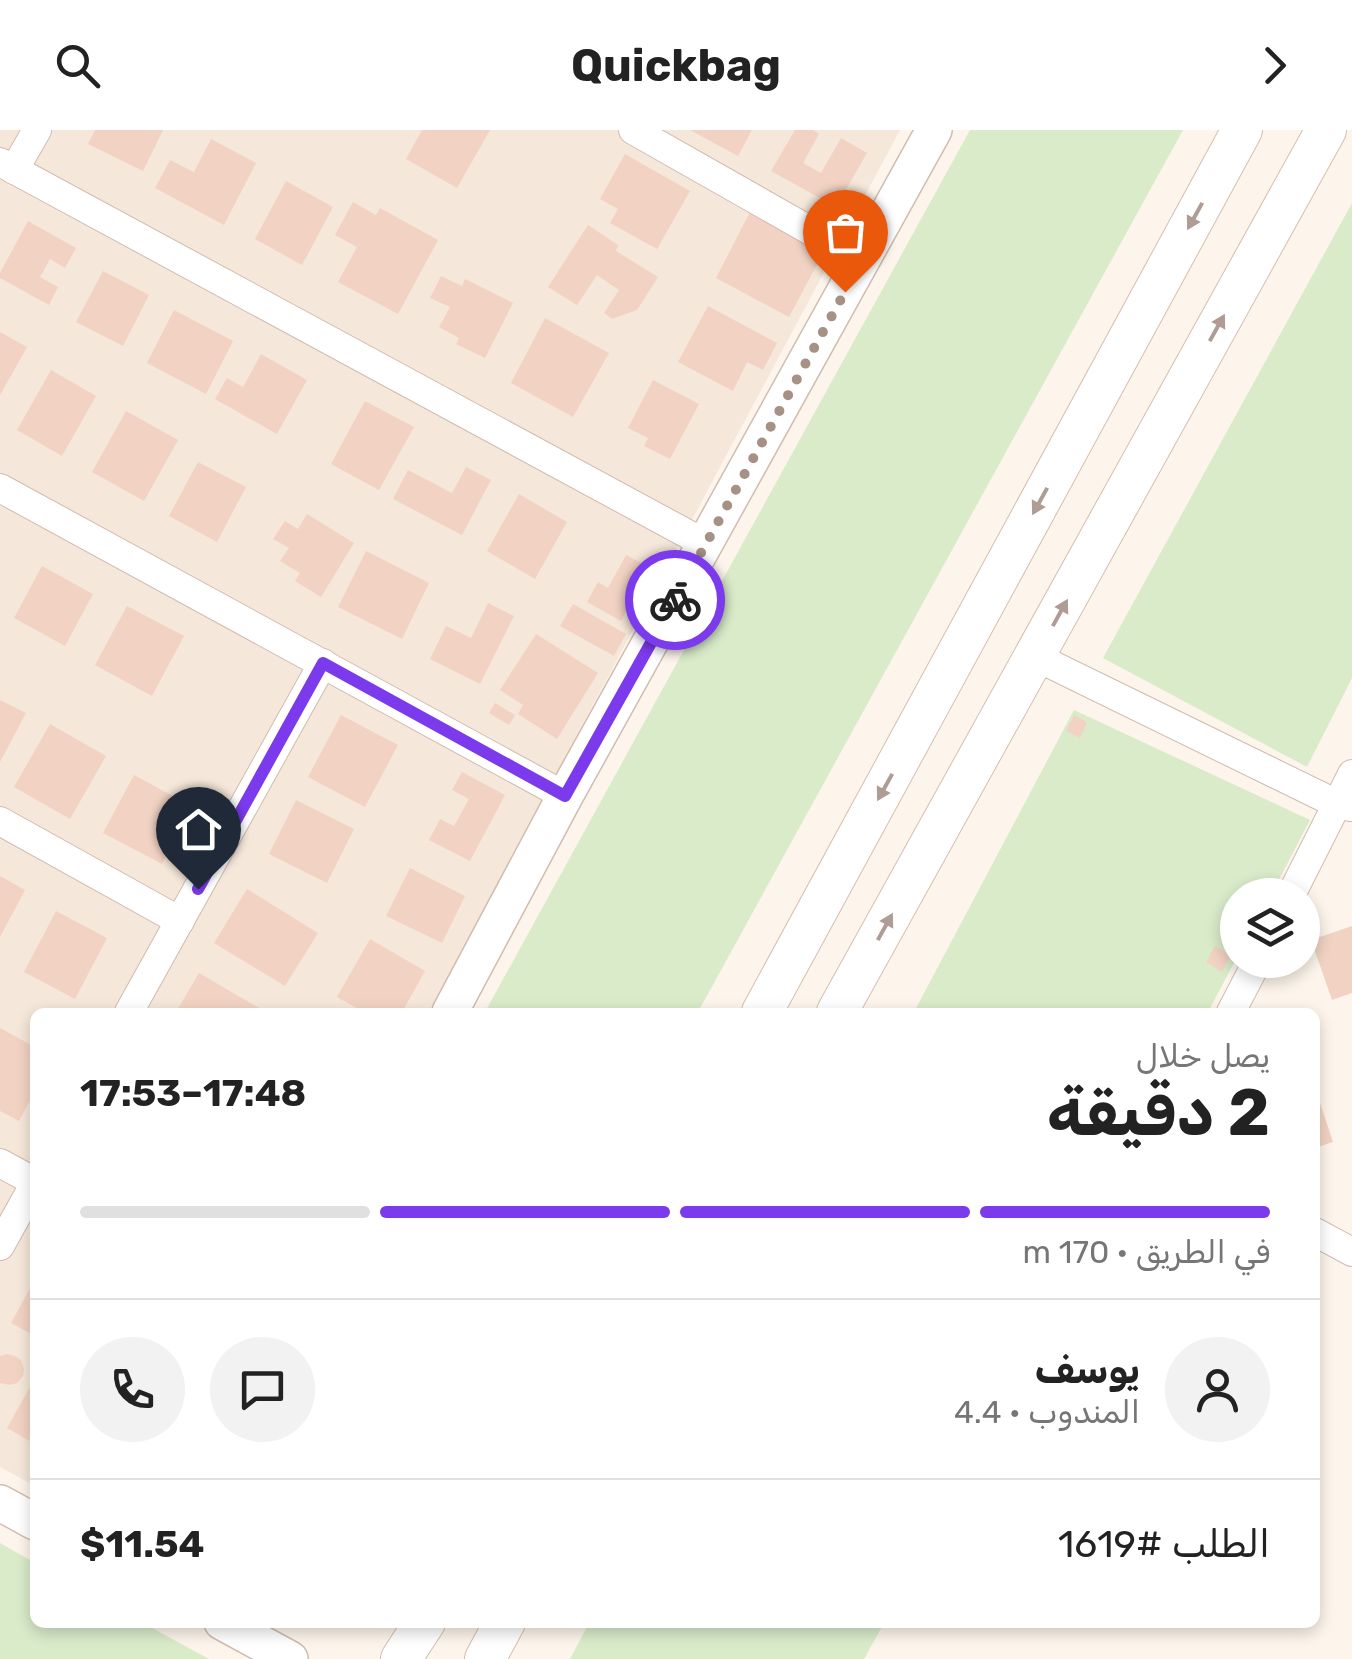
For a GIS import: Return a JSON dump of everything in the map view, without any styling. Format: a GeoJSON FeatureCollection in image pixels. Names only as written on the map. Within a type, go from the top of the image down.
{"type":"FeatureCollection","features":[{"type":"Feature","properties":{"kind":"main road"},"geometry":{"type":"LineString","coordinates":[[764,1008],[1242,130]]}},
{"type":"Feature","properties":{"kind":"main road"},"geometry":{"type":"LineString","coordinates":[[840,1008],[1326,130]]}},
{"type":"Feature","properties":{"kind":"main road"},"geometry":{"type":"LineString","coordinates":[[401,1659],[421,1628]]}},
{"type":"Feature","properties":{"kind":"main road"},"geometry":{"type":"LineString","coordinates":[[484,1659],[501,1628]]}},
{"type":"Feature","properties":{"kind":"street"},"geometry":{"type":"LineString","coordinates":[[37,130],[7,166],[706,544]]}},
{"type":"Feature","properties":{"kind":"street"},"geometry":{"type":"LineString","coordinates":[[633,130],[862,260]]}},
{"type":"Feature","properties":{"kind":"street"},"geometry":{"type":"LineString","coordinates":[[452,1008],[565,796],[934,130]]}},
{"type":"Feature","properties":{"kind":"street"},"geometry":{"type":"LineString","coordinates":[[0,488],[565,796]]}},
{"type":"Feature","properties":{"kind":"street"},"geometry":{"type":"LineString","coordinates":[[1036,657],[1344,806]]}},
{"type":"Feature","properties":{"kind":"street"},"geometry":{"type":"LineString","coordinates":[[131,1008],[323,663]]}},
{"type":"Feature","properties":{"kind":"street"},"geometry":{"type":"LineString","coordinates":[[1301,878],[1344,806],[1352,774]]}},
{"type":"Feature","properties":{"kind":"street"},"geometry":{"type":"LineString","coordinates":[[0,821],[180,921]]}},
{"type":"Feature","properties":{"kind":"street"},"geometry":{"type":"LineString","coordinates":[[1233,1008],[1249,978]]}},
{"type":"Feature","properties":{"kind":"street"},"geometry":{"type":"LineString","coordinates":[[0,1163],[30,1180]]}},
{"type":"Feature","properties":{"kind":"street"},"geometry":{"type":"LineString","coordinates":[[0,1246],[30,1192]]}},
{"type":"Feature","properties":{"kind":"street"},"geometry":{"type":"LineString","coordinates":[[1320,1235],[1352,1252]]}},
{"type":"Feature","properties":{"kind":"street"},"geometry":{"type":"LineString","coordinates":[[0,1503],[30,1519]]}},
{"type":"Feature","properties":{"kind":"street"},"geometry":{"type":"LineString","coordinates":[[233,1628],[290,1659]]}},
{"type":"Feature","properties":{"kind":"shaded area"},"geometry":{"type":"Polygon","coordinates":[[[0,130],[900,130],[431,1008],[30,1008],[30,1483],[0,1467],[0,130]]]}},
{"type":"Feature","properties":{"kind":"green space"},"geometry":{"type":"Polygon","coordinates":[[[970,130],[1183,130],[700,1008],[487,1008],[970,130]]]}},
{"type":"Feature","properties":{"kind":"green space"},"geometry":{"type":"Polygon","coordinates":[[[1352,203],[1352,678],[1307,767],[1103,658],[1352,203]]]}},
{"type":"Feature","properties":{"kind":"green space"},"geometry":{"type":"Polygon","coordinates":[[[1074,710],[1310,820],[1280,878],[1220,878],[1220,978],[1226,978],[1210,1008],[916,1008],[1074,710]]]}},
{"type":"Feature","properties":{"kind":"green space"},"geometry":{"type":"Polygon","coordinates":[[[0,1543],[30,1560],[30,1628],[152,1628],[209,1659],[0,1659],[0,1543]]]}},
{"type":"Feature","properties":{"kind":"green space"},"geometry":{"type":"Polygon","coordinates":[[[586,1628],[881,1628],[864,1659],[570,1659],[586,1628]]]}},
{"type":"Feature","properties":{"kind":"building"},"geometry":{"type":"Polygon","coordinates":[[[95,130],[163,130],[143,171],[88,144],[95,130]]]}},
{"type":"Feature","properties":{"kind":"building"},"geometry":{"type":"Polygon","coordinates":[[[422,130],[490,130],[457,188],[406,159],[422,130]]]}},
{"type":"Feature","properties":{"kind":"building"},"geometry":{"type":"Polygon","coordinates":[[[690,130],[752,130],[738,156],[690,130]]]}},
{"type":"Feature","properties":{"kind":"building"},"geometry":{"type":"Polygon","coordinates":[[[795,130],[819,134],[803,163],[821,173],[841,138],[867,153],[836,207],[771,171],[795,130]]]}},
{"type":"Feature","properties":{"kind":"building"},"geometry":{"type":"Polygon","coordinates":[[[211,139],[256,163],[224,225],[155,188],[170,160],[194,172],[211,139]]]}},
{"type":"Feature","properties":{"kind":"building"},"geometry":{"type":"Polygon","coordinates":[[[625,154],[690,191],[657,249],[610,223],[618,209],[600,199],[625,154]]]}},
{"type":"Feature","properties":{"kind":"building"},"geometry":{"type":"Polygon","coordinates":[[[286,181],[333,207],[302,265],[255,239],[286,181]]]}},
{"type":"Feature","properties":{"kind":"building"},"geometry":{"type":"Polygon","coordinates":[[[353,202],[376,215],[380,208],[438,240],[398,314],[338,282],[357,247],[335,235],[353,202]]]}},
{"type":"Feature","properties":{"kind":"building"},"geometry":{"type":"Polygon","coordinates":[[[751,210],[825,250],[789,317],[716,278],[751,210]]]}},
{"type":"Feature","properties":{"kind":"building"},"geometry":{"type":"Polygon","coordinates":[[[28,221],[76,248],[65,268],[50,259],[40,277],[58,287],[49,305],[0,278],[28,221]]]}},
{"type":"Feature","properties":{"kind":"building"},"geometry":{"type":"Polygon","coordinates":[[[588,225],[618,245],[616,251],[658,277],[637,310],[612,319],[604,313],[619,290],[597,275],[577,305],[548,287],[588,225]]]}},
{"type":"Feature","properties":{"kind":"building"},"geometry":{"type":"Polygon","coordinates":[[[103,271],[149,295],[123,346],[76,322],[103,271]]]}},
{"type":"Feature","properties":{"kind":"building"},"geometry":{"type":"Polygon","coordinates":[[[441,276],[462,286],[465,279],[513,303],[485,358],[456,344],[459,338],[439,327],[450,307],[430,298],[441,276]]]}},
{"type":"Feature","properties":{"kind":"building"},"geometry":{"type":"Polygon","coordinates":[[[708,306],[777,343],[763,370],[747,362],[733,391],[678,362],[708,306]]]}},
{"type":"Feature","properties":{"kind":"building"},"geometry":{"type":"Polygon","coordinates":[[[174,310],[233,341],[206,394],[147,363],[174,310]]]}},
{"type":"Feature","properties":{"kind":"building"},"geometry":{"type":"Polygon","coordinates":[[[545,318],[609,353],[573,417],[511,383],[545,318]]]}},
{"type":"Feature","properties":{"kind":"building"},"geometry":{"type":"Polygon","coordinates":[[[0,332],[27,347],[0,395],[0,332]]]}},
{"type":"Feature","properties":{"kind":"building"},"geometry":{"type":"Polygon","coordinates":[[[261,354],[307,380],[277,434],[215,399],[227,378],[243,387],[261,354]]]}},
{"type":"Feature","properties":{"kind":"building"},"geometry":{"type":"Polygon","coordinates":[[[51,370],[96,396],[62,456],[17,430],[51,370]]]}},
{"type":"Feature","properties":{"kind":"building"},"geometry":{"type":"Polygon","coordinates":[[[653,380],[699,404],[670,459],[644,446],[648,438],[628,428],[653,380]]]}},
{"type":"Feature","properties":{"kind":"building"},"geometry":{"type":"Polygon","coordinates":[[[365,401],[414,427],[379,490],[331,464],[365,401]]]}},
{"type":"Feature","properties":{"kind":"building"},"geometry":{"type":"Polygon","coordinates":[[[126,411],[178,440],[144,501],[92,472],[126,411]]]}},
{"type":"Feature","properties":{"kind":"building"},"geometry":{"type":"Polygon","coordinates":[[[198,462],[246,487],[217,542],[169,516],[198,462]]]}},
{"type":"Feature","properties":{"kind":"building"},"geometry":{"type":"Polygon","coordinates":[[[466,467],[491,480],[462,535],[393,499],[408,470],[452,493],[466,467]]]}},
{"type":"Feature","properties":{"kind":"building"},"geometry":{"type":"Polygon","coordinates":[[[519,494],[567,522],[535,579],[487,551],[519,494]]]}},
{"type":"Feature","properties":{"kind":"building"},"geometry":{"type":"Polygon","coordinates":[[[307,514],[354,543],[321,597],[295,581],[300,573],[280,561],[289,548],[273,539],[285,521],[298,529],[307,514]]]}},
{"type":"Feature","properties":{"kind":"building"},"geometry":{"type":"Polygon","coordinates":[[[366,551],[429,583],[402,639],[338,607],[366,551]]]}},
{"type":"Feature","properties":{"kind":"building"},"geometry":{"type":"Polygon","coordinates":[[[626,555],[649,567],[621,621],[587,602],[598,582],[608,588],[626,555]]]}},
{"type":"Feature","properties":{"kind":"building"},"geometry":{"type":"Polygon","coordinates":[[[42,566],[93,594],[65,646],[14,618],[42,566]]]}},
{"type":"Feature","properties":{"kind":"building"},"geometry":{"type":"Polygon","coordinates":[[[488,603],[514,616],[480,684],[430,659],[446,626],[471,638],[488,603]]]}},
{"type":"Feature","properties":{"kind":"building"},"geometry":{"type":"Polygon","coordinates":[[[573,604],[626,634],[614,656],[560,626],[573,604]]]}},
{"type":"Feature","properties":{"kind":"building"},"geometry":{"type":"Polygon","coordinates":[[[127,606],[184,636],[152,696],[95,665],[127,606]]]}},
{"type":"Feature","properties":{"kind":"building"},"geometry":{"type":"Polygon","coordinates":[[[536,634],[598,673],[557,739],[518,714],[523,705],[500,690],[536,634]]]}},
{"type":"Feature","properties":{"kind":"building"},"geometry":{"type":"Polygon","coordinates":[[[0,700],[26,713],[0,762],[0,700]]]}},
{"type":"Feature","properties":{"kind":"building"},"geometry":{"type":"Polygon","coordinates":[[[495,703],[515,715],[509,725],[489,713],[495,703]]]}},
{"type":"Feature","properties":{"kind":"building"},"geometry":{"type":"Polygon","coordinates":[[[341,715],[398,745],[365,807],[308,777],[341,715]]]}},
{"type":"Feature","properties":{"kind":"building"},"geometry":{"type":"Polygon","coordinates":[[[1074,715],[1087,722],[1080,738],[1066,731],[1074,715]]]}},
{"type":"Feature","properties":{"kind":"building"},"geometry":{"type":"Polygon","coordinates":[[[50,724],[106,756],[70,819],[14,787],[50,724]]]}},
{"type":"Feature","properties":{"kind":"building"},"geometry":{"type":"Polygon","coordinates":[[[462,772],[505,795],[470,861],[429,840],[440,819],[454,826],[469,799],[452,790],[462,772]]]}},
{"type":"Feature","properties":{"kind":"building"},"geometry":{"type":"Polygon","coordinates":[[[134,775],[193,807],[162,864],[103,833],[134,775]]]}},
{"type":"Feature","properties":{"kind":"building"},"geometry":{"type":"Polygon","coordinates":[[[296,800],[354,829],[327,883],[269,854],[296,800]]]}},
{"type":"Feature","properties":{"kind":"building"},"geometry":{"type":"Polygon","coordinates":[[[410,868],[465,896],[442,943],[386,916],[410,868]]]}},
{"type":"Feature","properties":{"kind":"building"},"geometry":{"type":"Polygon","coordinates":[[[0,876],[25,890],[0,937],[0,876]]]}},
{"type":"Feature","properties":{"kind":"building"},"geometry":{"type":"Polygon","coordinates":[[[247,889],[318,933],[285,986],[214,943],[247,889]]]}},
{"type":"Feature","properties":{"kind":"building"},"geometry":{"type":"Polygon","coordinates":[[[56,911],[107,938],[75,999],[24,972],[56,911]]]}},
{"type":"Feature","properties":{"kind":"building"},"geometry":{"type":"Polygon","coordinates":[[[1352,926],[1352,993],[1332,1000],[1320,966],[1320,937],[1352,926]]]}},
{"type":"Feature","properties":{"kind":"building"},"geometry":{"type":"Polygon","coordinates":[[[370,939],[425,971],[404,1008],[357,1008],[337,997],[370,939]]]}},
{"type":"Feature","properties":{"kind":"building"},"geometry":{"type":"Polygon","coordinates":[[[1215,946],[1220,949],[1220,971],[1206,962],[1215,946]]]}},
{"type":"Feature","properties":{"kind":"building"},"geometry":{"type":"Polygon","coordinates":[[[199,973],[259,1008],[178,1008],[199,973]]]}},
{"type":"Feature","properties":{"kind":"building"},"geometry":{"type":"Polygon","coordinates":[[[0,1028],[30,1044],[30,1100],[19,1121],[0,1111],[0,1028]]]}},
{"type":"Feature","properties":{"kind":"building"},"geometry":{"type":"Polygon","coordinates":[[[1320,1103],[1333,1142],[1320,1146],[1320,1103]]]}},
{"type":"Feature","properties":{"kind":"building"},"geometry":{"type":"Polygon","coordinates":[[[30,1288],[30,1333],[11,1323],[30,1288]]]}},
{"type":"Feature","properties":{"kind":"building"},"geometry":{"type":"Polygon","coordinates":[[[7,1354],[21,1360],[24,1369],[17,1383],[10,1385],[0,1383],[0,1356],[7,1354]]]}},
{"type":"Feature","properties":{"kind":"building"},"geometry":{"type":"Polygon","coordinates":[[[30,1387],[30,1441],[7,1428],[30,1387]]]}},
{"type":"Feature","properties":{"kind":"way so far"},"geometry":{"type":"LineString","coordinates":[[675,600],[845,292]]}},
{"type":"Feature","properties":{"kind":"route"},"geometry":{"type":"LineString","coordinates":[[198,889],[323,663],[565,796],[675,600]]}}]}
